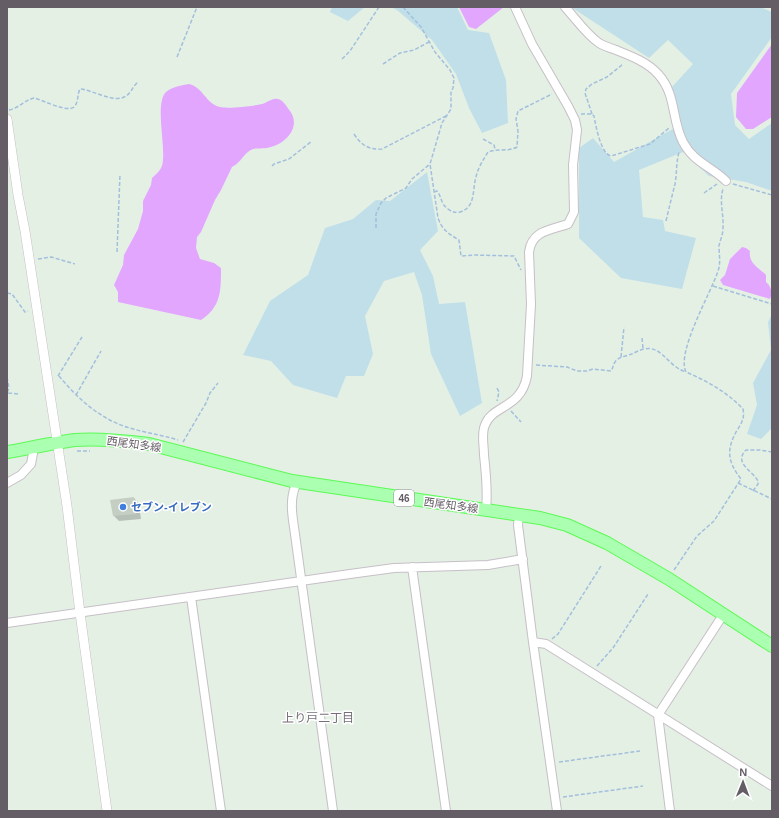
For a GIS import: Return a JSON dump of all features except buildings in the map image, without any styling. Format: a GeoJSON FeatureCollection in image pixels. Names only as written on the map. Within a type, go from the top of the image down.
{"type":"FeatureCollection","features":[{"type":"Feature","properties":{"kind":"main road","name":"西尾知多線"},"geometry":{"type":"LineString","coordinates":[[7,452],[76,440],[105,440],[149,444],[292,481],[519,514],[567,525],[607,543],[669,579],[772,646]]}},
{"type":"Feature","properties":{"kind":"street"},"geometry":{"type":"LineString","coordinates":[[486,510],[487,502],[483,429],[487,419],[507,406],[522,393],[526,384],[531,304],[530,245],[533,238],[540,233],[568,224],[574,212],[573,165],[577,130],[574,117],[532,44],[515,7]]}},
{"type":"Feature","properties":{"kind":"street"},"geometry":{"type":"LineString","coordinates":[[565,7],[598,43],[645,63],[660,75],[673,99],[676,125],[690,153],[698,161],[725,180]]}},
{"type":"Feature","properties":{"kind":"street"},"geometry":{"type":"LineString","coordinates":[[7,119],[18,195],[30,260],[56,443],[67,506],[107,811]]}},
{"type":"Feature","properties":{"kind":"street"},"geometry":{"type":"LineString","coordinates":[[7,483],[21,475],[31,464],[34,448]]}},
{"type":"Feature","properties":{"kind":"street"},"geometry":{"type":"LineString","coordinates":[[292,481],[295,487],[292,494],[291,506],[333,811]]}},
{"type":"Feature","properties":{"kind":"street"},"geometry":{"type":"LineString","coordinates":[[519,514],[518,525],[557,811]]}},
{"type":"Feature","properties":{"kind":"street"},"geometry":{"type":"LineString","coordinates":[[7,623],[372,571],[412,567],[488,565],[523,559]]}},
{"type":"Feature","properties":{"kind":"street"},"geometry":{"type":"LineString","coordinates":[[412,567],[446,811]]}},
{"type":"Feature","properties":{"kind":"street"},"geometry":{"type":"LineString","coordinates":[[191,597],[221,811]]}},
{"type":"Feature","properties":{"kind":"street"},"geometry":{"type":"LineString","coordinates":[[670,811],[658,715],[723,615]]}},
{"type":"Feature","properties":{"kind":"street"},"geometry":{"type":"LineString","coordinates":[[533,642],[548,645],[772,786]]}},
{"type":"Feature","properties":{"kind":"path"},"geometry":{"type":"LineString","coordinates":[[177,57],[197,7]]}},
{"type":"Feature","properties":{"kind":"path"},"geometry":{"type":"LineString","coordinates":[[342,59],[350,51],[379,7]]}},
{"type":"Feature","properties":{"kind":"path"},"geometry":{"type":"LineString","coordinates":[[403,7],[421,27],[435,52],[450,70],[454,78],[451,92],[451,109],[442,123],[430,164],[438,218],[441,225],[446,232],[459,240],[461,256],[476,254],[514,256],[522,272],[530,273]]}},
{"type":"Feature","properties":{"kind":"path"},"geometry":{"type":"LineString","coordinates":[[383,64],[400,53],[414,50],[429,42]]}},
{"type":"Feature","properties":{"kind":"path"},"geometry":{"type":"LineString","coordinates":[[623,64],[607,77],[592,84],[586,89],[585,93],[591,106],[598,134],[607,155],[611,156],[650,144],[669,128],[676,125]]}},
{"type":"Feature","properties":{"kind":"path"},"geometry":{"type":"LineString","coordinates":[[7,110],[18,108],[26,101],[34,98],[65,109],[71,109],[76,103],[80,89],[110,98],[123,98],[128,95],[138,82]]}},
{"type":"Feature","properties":{"kind":"path"},"geometry":{"type":"LineString","coordinates":[[434,192],[437,191],[439,193],[442,203],[452,212],[467,209],[470,206],[474,193],[479,166],[488,152],[495,149],[513,150],[517,147],[518,131],[516,119],[518,111],[559,90]]}},
{"type":"Feature","properties":{"kind":"path"},"geometry":{"type":"LineString","coordinates":[[574,117],[580,114],[592,114]]}},
{"type":"Feature","properties":{"kind":"path"},"geometry":{"type":"LineString","coordinates":[[354,134],[364,146],[376,150],[382,149],[446,116]]}},
{"type":"Feature","properties":{"kind":"path"},"geometry":{"type":"LineString","coordinates":[[483,139],[494,145],[495,149]]}},
{"type":"Feature","properties":{"kind":"path"},"geometry":{"type":"LineString","coordinates":[[272,166],[289,158],[312,141]]}},
{"type":"Feature","properties":{"kind":"path"},"geometry":{"type":"LineString","coordinates":[[666,221],[676,174],[676,164],[681,146],[684,143]]}},
{"type":"Feature","properties":{"kind":"path"},"geometry":{"type":"LineString","coordinates":[[376,228],[376,214],[380,202],[406,188],[412,179],[430,164]]}},
{"type":"Feature","properties":{"kind":"path"},"geometry":{"type":"LineString","coordinates":[[116,252],[120,174]]}},
{"type":"Feature","properties":{"kind":"path"},"geometry":{"type":"LineString","coordinates":[[704,193],[725,180]]}},
{"type":"Feature","properties":{"kind":"path"},"geometry":{"type":"LineString","coordinates":[[725,180],[738,187],[772,195]]}},
{"type":"Feature","properties":{"kind":"path"},"geometry":{"type":"LineString","coordinates":[[686,372],[684,362],[691,334],[719,267],[719,246],[723,228],[722,190],[725,180]]}},
{"type":"Feature","properties":{"kind":"path"},"geometry":{"type":"LineString","coordinates":[[30,260],[51,257],[75,264]]}},
{"type":"Feature","properties":{"kind":"path"},"geometry":{"type":"LineString","coordinates":[[712,286],[772,304]]}},
{"type":"Feature","properties":{"kind":"path"},"geometry":{"type":"LineString","coordinates":[[7,292],[12,294],[25,312],[37,310]]}},
{"type":"Feature","properties":{"kind":"path"},"geometry":{"type":"LineString","coordinates":[[621,357],[624,327]]}},
{"type":"Feature","properties":{"kind":"path"},"geometry":{"type":"LineString","coordinates":[[59,376],[82,337]]}},
{"type":"Feature","properties":{"kind":"path"},"geometry":{"type":"LineString","coordinates":[[642,338],[643,348]]}},
{"type":"Feature","properties":{"kind":"path"},"geometry":{"type":"LineString","coordinates":[[528,366],[567,367],[577,371],[587,371],[593,369],[611,371],[614,363],[621,357],[629,356],[643,348],[657,350],[671,363],[714,386],[734,400],[743,409],[743,420],[729,450],[732,467],[740,479],[714,521],[697,536],[669,579]]}},
{"type":"Feature","properties":{"kind":"path"},"geometry":{"type":"LineString","coordinates":[[76,395],[101,351]]}},
{"type":"Feature","properties":{"kind":"path"},"geometry":{"type":"LineString","coordinates":[[47,378],[59,376]]}},
{"type":"Feature","properties":{"kind":"path"},"geometry":{"type":"LineString","coordinates":[[59,376],[87,406],[96,412],[128,428],[169,437],[183,442],[200,415],[210,393],[218,383]]}},
{"type":"Feature","properties":{"kind":"path"},"geometry":{"type":"LineString","coordinates":[[7,377],[7,393],[19,394]]}},
{"type":"Feature","properties":{"kind":"path"},"geometry":{"type":"LineString","coordinates":[[507,406],[521,422]]}},
{"type":"Feature","properties":{"kind":"path"},"geometry":{"type":"LineString","coordinates":[[753,491],[758,484],[758,481],[743,466],[742,453],[746,450],[772,452]]}},
{"type":"Feature","properties":{"kind":"path"},"geometry":{"type":"LineString","coordinates":[[738,483],[772,499]]}},
{"type":"Feature","properties":{"kind":"path"},"geometry":{"type":"LineString","coordinates":[[548,645],[558,634],[602,566]]}},
{"type":"Feature","properties":{"kind":"path"},"geometry":{"type":"LineString","coordinates":[[591,673],[613,648],[648,594]]}},
{"type":"Feature","properties":{"kind":"path"},"geometry":{"type":"LineString","coordinates":[[550,764],[640,751]]}},
{"type":"Feature","properties":{"kind":"path"},"geometry":{"type":"LineString","coordinates":[[555,798],[643,786]]}},
{"type":"Feature","properties":{"kind":"shaded area"},"geometry":{"type":"Polygon","coordinates":[[[332,7],[365,7],[348,21],[330,12],[332,7]]]}},
{"type":"Feature","properties":{"kind":"shaded area"},"geometry":{"type":"Polygon","coordinates":[[[391,7],[457,7],[468,30],[489,33],[506,80],[508,123],[482,133],[469,108],[456,74],[432,40],[397,10],[391,7]]]}},
{"type":"Feature","properties":{"kind":"shaded area"},"geometry":{"type":"Polygon","coordinates":[[[459,7],[504,7],[476,29],[469,27],[459,7]]]}},
{"type":"Feature","properties":{"kind":"shaded area"},"geometry":{"type":"Polygon","coordinates":[[[571,7],[760,7],[772,12],[772,37],[731,94],[735,125],[749,139],[772,123],[772,191],[746,182],[709,176],[683,152],[639,170],[643,217],[663,220],[665,231],[696,238],[682,289],[621,278],[579,238],[579,148],[593,138],[614,162],[680,125],[672,87],[693,64],[668,40],[649,58],[571,7]]]}},
{"type":"Feature","properties":{"kind":"shaded area"},"geometry":{"type":"Polygon","coordinates":[[[772,44],[772,117],[753,129],[746,129],[736,117],[737,93],[772,44]]]}},
{"type":"Feature","properties":{"kind":"shaded area"},"geometry":{"type":"Polygon","coordinates":[[[189,84],[198,88],[211,103],[224,108],[253,106],[273,99],[279,99],[290,111],[294,122],[291,133],[282,142],[269,148],[250,150],[232,167],[201,232],[197,237],[196,248],[200,259],[214,263],[221,268],[221,284],[216,304],[213,310],[201,320],[118,302],[118,292],[114,285],[123,265],[124,255],[138,229],[143,211],[143,201],[151,185],[152,178],[162,166],[163,149],[161,106],[163,98],[166,92],[171,89],[189,84]]]}},
{"type":"Feature","properties":{"kind":"shaded area"},"geometry":{"type":"Polygon","coordinates":[[[427,172],[438,231],[420,250],[433,276],[439,304],[465,302],[482,403],[460,416],[431,354],[422,295],[414,272],[384,281],[365,316],[373,354],[364,376],[346,376],[337,398],[293,385],[271,361],[243,355],[270,301],[308,275],[325,228],[353,219],[376,200],[390,201],[427,172]]]}},
{"type":"Feature","properties":{"kind":"shaded area"},"geometry":{"type":"Polygon","coordinates":[[[742,247],[750,251],[752,262],[766,275],[766,282],[771,290],[770,299],[723,285],[720,280],[725,275],[730,259],[742,247]]]}},
{"type":"Feature","properties":{"kind":"shaded area"},"geometry":{"type":"Polygon","coordinates":[[[772,314],[772,428],[761,439],[747,434],[757,405],[753,383],[771,350],[768,322],[772,314]]]}},
{"type":"Feature","properties":{"kind":"place","name":"セブン-イレブン"},"geometry":{"type":"Point","coordinates":[123,507]}},
{"type":"Feature","properties":{"kind":"district","name":"上り戸二丁目"},"geometry":{"type":"Point","coordinates":[318,718]}}]}
